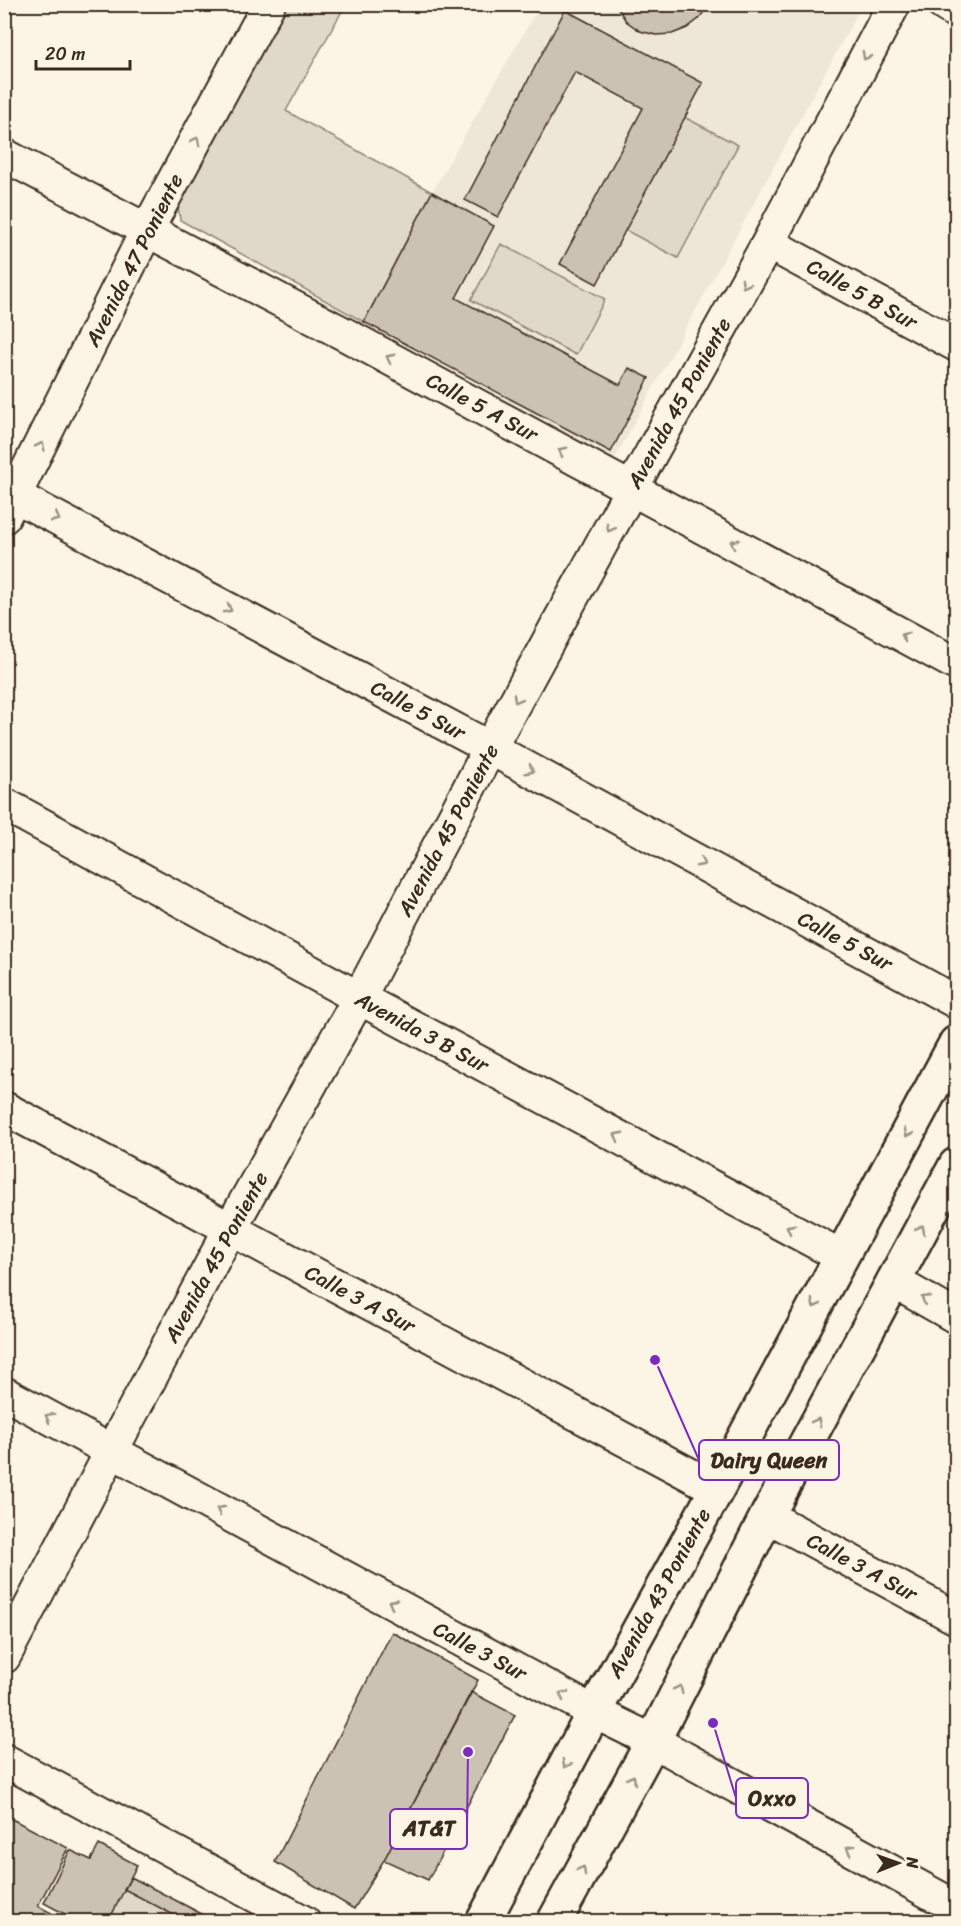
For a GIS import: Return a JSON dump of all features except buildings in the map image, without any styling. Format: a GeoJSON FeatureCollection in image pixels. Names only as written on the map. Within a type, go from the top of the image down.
{"type":"FeatureCollection","features":[{"type":"Feature","properties":{"kind":"main road","name":"Avenida 43 Poniente"},"geometry":{"type":"LineString","coordinates":[[483,1922],[594,1712],[957,1043]]}},
{"type":"Feature","properties":{"kind":"main road"},"geometry":{"type":"LineString","coordinates":[[554,1922],[653,1741],[767,1516],[957,1165]]}},
{"type":"Feature","properties":{"kind":"street","name":"Avenida 47 Poniente"},"geometry":{"type":"LineString","coordinates":[[8,501],[147,231],[269,4]]}},
{"type":"Feature","properties":{"kind":"street","name":"Avenida 45 Poniente"},"geometry":{"type":"LineString","coordinates":[[4,1657],[230,1229],[359,998],[490,748],[768,243],[894,4]]}},
{"type":"Feature","properties":{"kind":"street"},"geometry":{"type":"LineString","coordinates":[[943,4],[957,12]]}},
{"type":"Feature","properties":{"kind":"street","name":"Calle 5 A Sur"},"geometry":{"type":"LineString","coordinates":[[4,155],[632,488],[957,664]]}},
{"type":"Feature","properties":{"kind":"street","name":"Calle 5 B Sur"},"geometry":{"type":"LineString","coordinates":[[768,243],[957,345]]}},
{"type":"Feature","properties":{"kind":"street","name":"Calle 5 Sur"},"geometry":{"type":"LineString","coordinates":[[8,501],[490,748],[957,1002]]}},
{"type":"Feature","properties":{"kind":"street","name":"Avenida 3 B Sur"},"geometry":{"type":"LineString","coordinates":[[4,804],[359,998],[841,1256]]}},
{"type":"Feature","properties":{"kind":"street","name":"Calle 3 A Sur"},"geometry":{"type":"LineString","coordinates":[[4,1108],[717,1489]]}},
{"type":"Feature","properties":{"kind":"street"},"geometry":{"type":"LineString","coordinates":[[893,1281],[957,1317]]}},
{"type":"Feature","properties":{"kind":"street","name":"Calle 3 Sur"},"geometry":{"type":"LineString","coordinates":[[4,1393],[957,1907]]}},
{"type":"Feature","properties":{"kind":"street","name":"Calle 3 A Sur"},"geometry":{"type":"LineString","coordinates":[[767,1516],[957,1618]]}},
{"type":"Feature","properties":{"kind":"street"},"geometry":{"type":"LineString","coordinates":[[4,1760],[304,1922]]}},
{"type":"Feature","properties":{"kind":"shaded area"},"geometry":{"type":"Polygon","coordinates":[[[346,4],[286,111],[432,192],[364,322],[180,220],[176,192],[276,5],[346,4]]]}},
{"type":"Feature","properties":{"kind":"shaded area"},"geometry":{"type":"Polygon","coordinates":[[[540,5],[862,5],[614,460],[364,322],[432,192],[540,5]]]}},
{"type":"Feature","properties":{"kind":"shaded area"},"geometry":{"type":"Polygon","coordinates":[[[684,117],[738,145],[678,258],[625,230],[684,117]]]}},
{"type":"Feature","properties":{"kind":"shaded area"},"geometry":{"type":"Polygon","coordinates":[[[501,244],[605,299],[576,355],[471,300],[501,244]]]}},
{"type":"Feature","properties":{"kind":"shaded area"},"geometry":{"type":"Polygon","coordinates":[[[124,1889],[187,1921],[108,1922],[124,1889]]]}},
{"type":"Feature","properties":{"kind":"place","name":"Dairy Queen"},"geometry":{"type":"Point","coordinates":[655,1360]}},
{"type":"Feature","properties":{"kind":"place","name":"Oxxo"},"geometry":{"type":"Point","coordinates":[713,1723]}},
{"type":"Feature","properties":{"kind":"place","name":"AT&T"},"geometry":{"type":"Point","coordinates":[468,1752]}}]}
